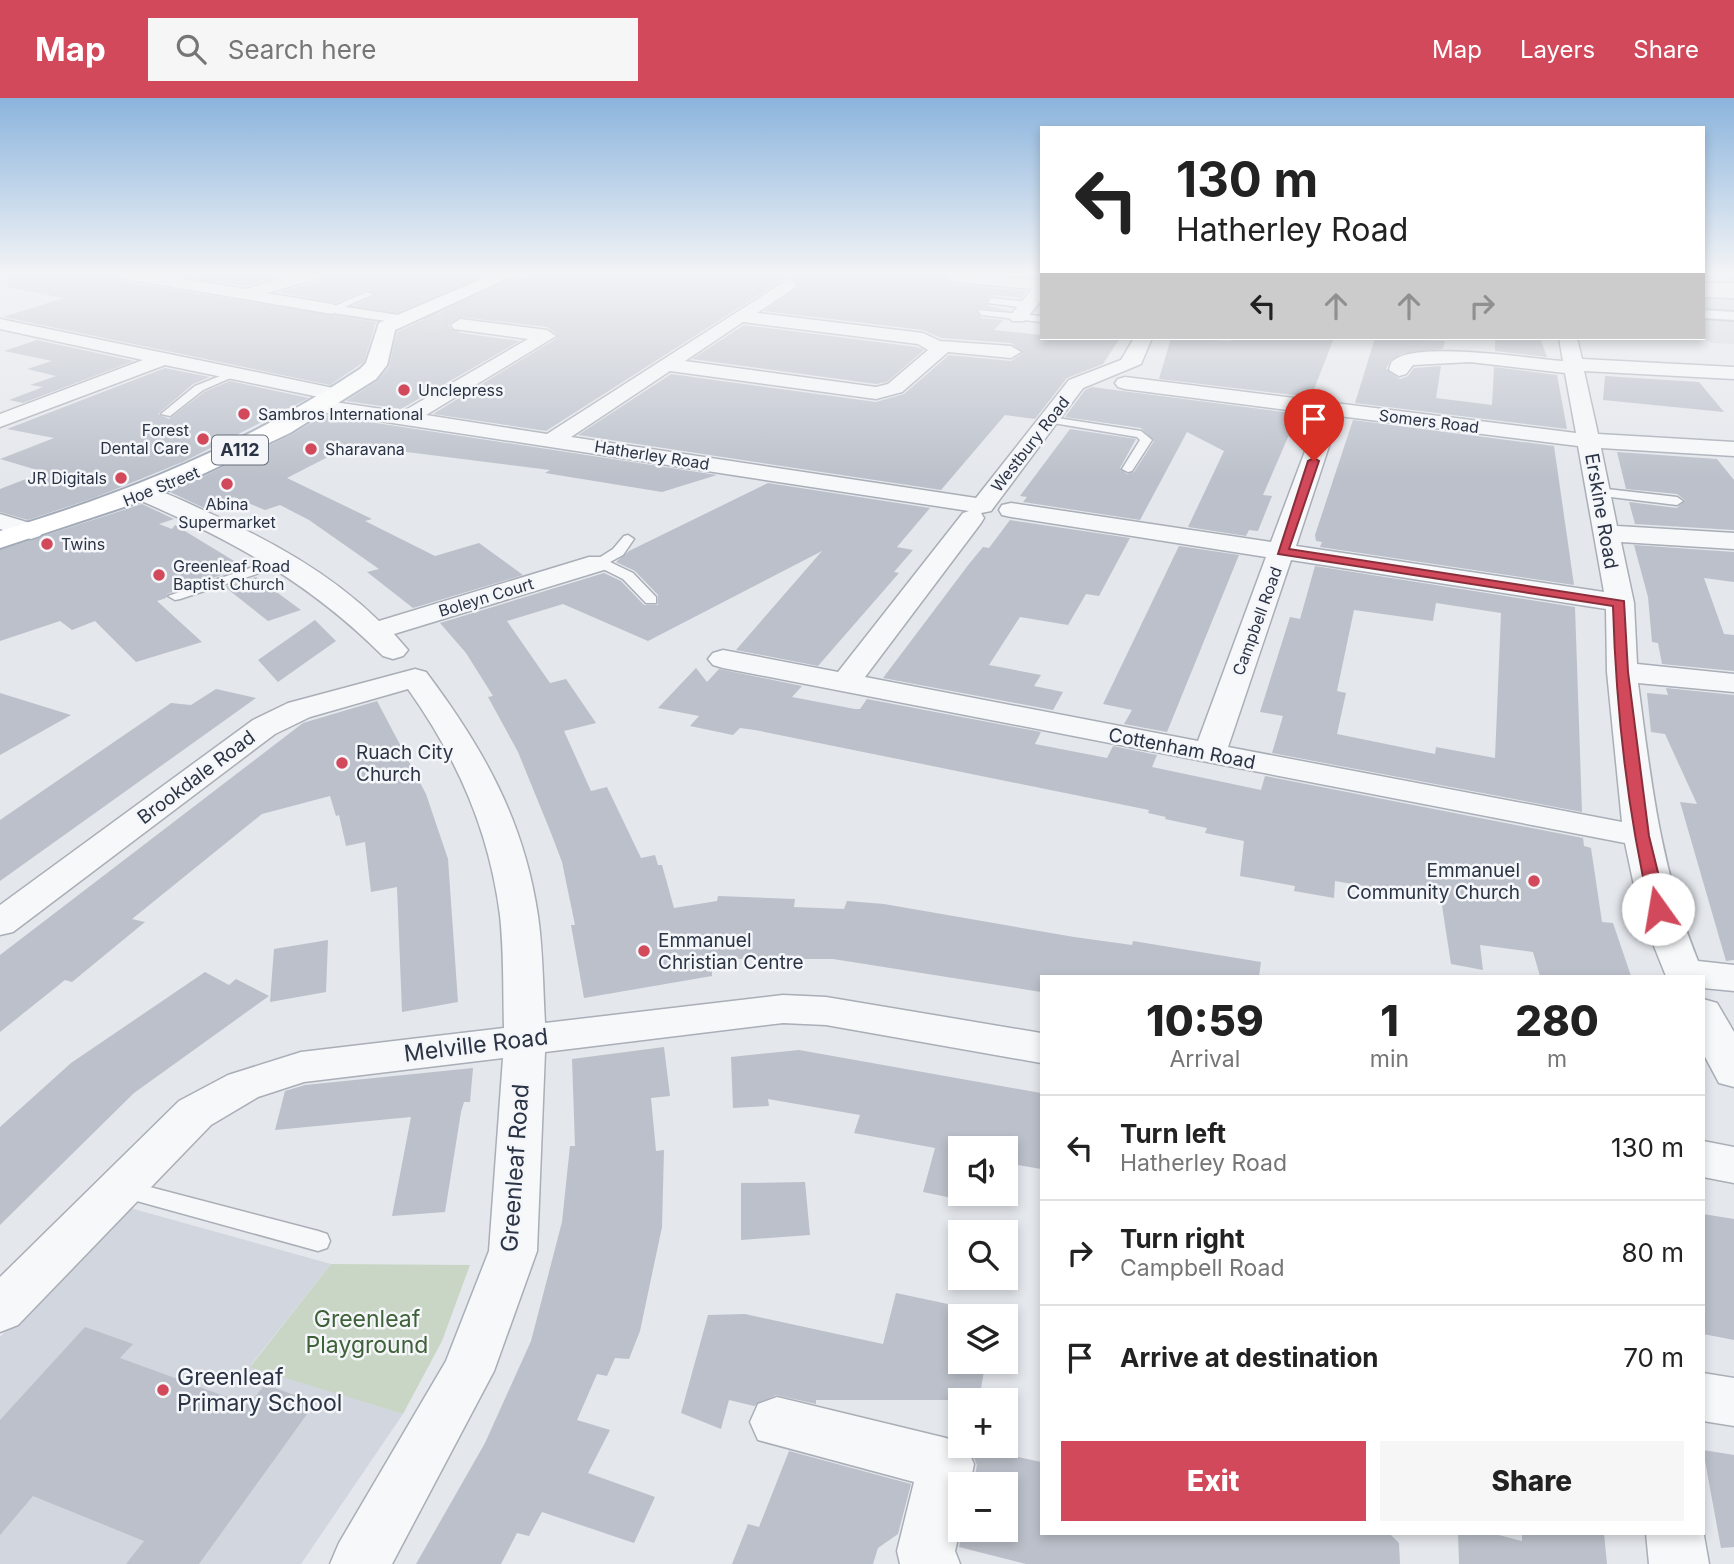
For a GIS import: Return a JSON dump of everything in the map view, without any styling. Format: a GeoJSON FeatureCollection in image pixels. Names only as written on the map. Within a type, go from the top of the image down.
{"type":"FeatureCollection","features":[{"type":"Feature","properties":{"kind":"main road","name":"Hoe Street"},"geometry":{"type":"LineString","coordinates":[[0,540],[145,494],[217,462],[330,400],[368,374],[376,365],[381,342]]}},
{"type":"Feature","properties":{"kind":"street","name":"Hatherley Road"},"geometry":{"type":"LineString","coordinates":[[90,342],[237,373],[330,400],[407,418],[977,512]]}},
{"type":"Feature","properties":{"kind":"street"},"geometry":{"type":"LineString","coordinates":[[476,346],[482,342]]}},
{"type":"Feature","properties":{"kind":"street"},"geometry":{"type":"LineString","coordinates":[[407,418],[536,342]]}},
{"type":"Feature","properties":{"kind":"street"},"geometry":{"type":"LineString","coordinates":[[552,440],[702,342]]}},
{"type":"Feature","properties":{"kind":"street"},"geometry":{"type":"LineString","coordinates":[[930,342],[941,346],[1011,352]]}},
{"type":"Feature","properties":{"kind":"street","name":"Westbury Road"},"geometry":{"type":"LineString","coordinates":[[845,683],[1051,420],[1076,384],[1128,364],[1134,360],[1141,342]]}},
{"type":"Feature","properties":{"kind":"street","name":"Erskine Road"},"geometry":{"type":"LineString","coordinates":[[1569,342],[1620,603],[1622,672],[1641,836],[1658,909],[1684,972],[1734,978]]}},
{"type":"Feature","properties":{"kind":"street"},"geometry":{"type":"LineString","coordinates":[[669,365],[876,393],[895,388],[941,346]]}},
{"type":"Feature","properties":{"kind":"street"},"geometry":{"type":"LineString","coordinates":[[1399,370],[1401,363],[1409,359],[1469,352],[1501,362],[1734,373]]}},
{"type":"Feature","properties":{"kind":"street"},"geometry":{"type":"LineString","coordinates":[[0,421],[165,358]]}},
{"type":"Feature","properties":{"kind":"street","name":"Somers Road"},"geometry":{"type":"LineString","coordinates":[[1125,383],[1589,441],[1734,449]]}},
{"type":"Feature","properties":{"kind":"street","name":"Campbell Road"},"geometry":{"type":"LineString","coordinates":[[1210,753],[1331,409]]}},
{"type":"Feature","properties":{"kind":"street","name":"Greenleaf Road"},"geometry":{"type":"LineString","coordinates":[[145,494],[208,520],[285,560],[329,590],[394,653],[455,733],[492,806],[508,856],[519,917],[525,1038],[513,1251],[467,1371],[360,1564]]}},
{"type":"Feature","properties":{"kind":"street"},"geometry":{"type":"LineString","coordinates":[[1011,510],[1620,603]]}},
{"type":"Feature","properties":{"kind":"street"},"geometry":{"type":"LineString","coordinates":[[0,521],[31,531]]}},
{"type":"Feature","properties":{"kind":"street"},"geometry":{"type":"LineString","coordinates":[[1605,533],[1734,541]]}},
{"type":"Feature","properties":{"kind":"street","name":"Boleyn Court"},"geometry":{"type":"LineString","coordinates":[[394,653],[598,563]]}},
{"type":"Feature","properties":{"kind":"street","name":"Brookdale Road"},"geometry":{"type":"LineString","coordinates":[[0,923],[264,727],[299,710],[394,653]]}},
{"type":"Feature","properties":{"kind":"street","name":"Cottenham Road"},"geometry":{"type":"LineString","coordinates":[[723,659],[1641,836]]}},
{"type":"Feature","properties":{"kind":"street"},"geometry":{"type":"LineString","coordinates":[[1622,672],[1734,683]]}},
{"type":"Feature","properties":{"kind":"street","name":"Melville Road"},"geometry":{"type":"LineString","coordinates":[[0,1310],[195,1113],[243,1086],[301,1067],[783,1009],[826,1011],[1040,1048]]}},
{"type":"Feature","properties":{"kind":"street"},"geometry":{"type":"LineString","coordinates":[[1705,1017],[1734,1072]]}},
{"type":"Feature","properties":{"kind":"street"},"geometry":{"type":"LineString","coordinates":[[1705,1159],[1734,1165]]}},
{"type":"Feature","properties":{"kind":"street"},"geometry":{"type":"LineString","coordinates":[[1705,1397],[1734,1402]]}},
{"type":"Feature","properties":{"kind":"street"},"geometry":{"type":"LineString","coordinates":[[777,1422],[946,1464],[926,1551],[930,1564]]}},
{"type":"Feature","properties":{"kind":"street"},"geometry":{"type":"LineString","coordinates":[[1675,1535],[1679,1564]]}},
{"type":"Feature","properties":{"kind":"lane"},"geometry":{"type":"LineString","coordinates":[[166,414],[199,388],[237,373]]}},
{"type":"Feature","properties":{"kind":"lane"},"geometry":{"type":"LineString","coordinates":[[1051,420],[1141,434],[1146,440],[1128,468]]}},
{"type":"Feature","properties":{"kind":"lane"},"geometry":{"type":"LineString","coordinates":[[1598,492],[1678,501]]}},
{"type":"Feature","properties":{"kind":"lane","name":"Boleyn Court"},"geometry":{"type":"LineString","coordinates":[[598,563],[618,552],[628,539]]}},
{"type":"Feature","properties":{"kind":"lane"},"geometry":{"type":"LineString","coordinates":[[174,596],[285,560]]}},
{"type":"Feature","properties":{"kind":"lane"},"geometry":{"type":"LineString","coordinates":[[598,563],[617,567],[628,573],[651,600]]}},
{"type":"Feature","properties":{"kind":"lane"},"geometry":{"type":"LineString","coordinates":[[119,1189],[318,1241]]}},
{"type":"Feature","properties":{"kind":"shaded area","name":"Greenleaf Primary School"},"geometry":{"type":"Polygon","coordinates":[[[123,1206],[331,1264],[250,1366],[403,1414],[301,1564],[0,1564],[0,1337],[123,1206]]]}},
{"type":"Feature","properties":{"kind":"green space","name":"Greenleaf Playground"},"geometry":{"type":"Polygon","coordinates":[[[331,1264],[470,1265],[442,1341],[403,1414],[250,1367],[331,1264]]]}},
{"type":"Feature","properties":{"kind":"building"},"geometry":{"type":"Polygon","coordinates":[[[30,342],[48,342],[134,361],[23,403],[9,400],[43,387],[30,385],[56,376],[27,369],[52,361],[4,351],[30,342]]]}},
{"type":"Feature","properties":{"kind":"building"},"geometry":{"type":"Polygon","coordinates":[[[125,342],[370,342],[364,362],[330,385],[125,342]]]}},
{"type":"Feature","properties":{"kind":"building"},"geometry":{"type":"Polygon","coordinates":[[[395,342],[518,342],[401,409],[346,401],[377,381],[389,367],[395,342]]]}},
{"type":"Feature","properties":{"kind":"building"},"geometry":{"type":"Polygon","coordinates":[[[550,342],[685,342],[546,431],[433,414],[550,342]]]}},
{"type":"Feature","properties":{"kind":"building"},"geometry":{"type":"Polygon","coordinates":[[[717,342],[881,342],[924,350],[887,382],[876,384],[692,359],[717,342]]]}},
{"type":"Feature","properties":{"kind":"building"},"geometry":{"type":"Polygon","coordinates":[[[1003,342],[1117,342],[1103,364],[1067,378],[1035,419],[1005,415],[941,490],[578,435],[671,374],[876,402],[904,394],[949,355],[1011,361],[1023,353],[1011,343],[1003,342]]]}},
{"type":"Feature","properties":{"kind":"building"},"geometry":{"type":"Polygon","coordinates":[[[1170,342],[1332,342],[1311,397],[1159,379],[1170,342]]]}},
{"type":"Feature","properties":{"kind":"building"},"geometry":{"type":"Polygon","coordinates":[[[1374,342],[1445,342],[1443,349],[1401,354],[1390,361],[1386,369],[1400,379],[1408,376],[1414,368],[1441,366],[1436,398],[1492,405],[1494,367],[1557,375],[1567,429],[1355,403],[1374,342]]]}},
{"type":"Feature","properties":{"kind":"building"},"geometry":{"type":"Polygon","coordinates":[[[1495,342],[1542,342],[1547,357],[1495,351],[1495,342]]]}},
{"type":"Feature","properties":{"kind":"building"},"geometry":{"type":"Polygon","coordinates":[[[165,368],[210,377],[193,384],[158,414],[169,419],[204,392],[230,381],[309,398],[185,461],[94,498],[28,520],[0,512],[0,489],[44,472],[0,459],[54,438],[7,429],[165,368]]]}},
{"type":"Feature","properties":{"kind":"building"},"geometry":{"type":"Polygon","coordinates":[[[1605,376],[1699,382],[1724,412],[1603,400],[1605,376]]]}},
{"type":"Feature","properties":{"kind":"building"},"geometry":{"type":"Polygon","coordinates":[[[1092,387],[1298,414],[1263,495],[1272,496],[1258,531],[1249,530],[1246,536],[1188,527],[1224,451],[1187,432],[1140,520],[1023,502],[1027,497],[1020,496],[1070,429],[1136,439],[1120,468],[1127,474],[1134,472],[1154,441],[1141,428],[1065,417],[1085,390],[1092,387]]]}},
{"type":"Feature","properties":{"kind":"building"},"geometry":{"type":"Polygon","coordinates":[[[324,415],[717,475],[662,492],[545,473],[550,470],[351,445],[287,478],[372,519],[365,521],[435,556],[479,543],[523,575],[413,608],[367,572],[379,569],[309,520],[280,505],[265,510],[234,497],[204,508],[170,492],[291,435],[324,415]]]}},
{"type":"Feature","properties":{"kind":"building"},"geometry":{"type":"Polygon","coordinates":[[[1353,420],[1554,446],[1574,585],[1320,547],[1322,542],[1316,541],[1315,535],[1353,420]]]}},
{"type":"Feature","properties":{"kind":"building"},"geometry":{"type":"Polygon","coordinates":[[[1617,452],[1717,459],[1734,480],[1734,530],[1635,524],[1629,502],[1677,508],[1685,500],[1677,494],[1626,489],[1617,452]]]}},
{"type":"Feature","properties":{"kind":"building"},"geometry":{"type":"Polygon","coordinates":[[[768,483],[930,508],[897,547],[913,550],[894,572],[899,573],[818,666],[736,650],[822,551],[648,641],[563,604],[507,621],[550,683],[566,679],[596,723],[564,731],[591,791],[607,787],[641,858],[655,855],[658,865],[662,865],[674,908],[717,901],[718,896],[795,899],[794,907],[844,909],[847,901],[884,904],[1074,937],[1132,945],[1133,941],[1261,962],[1259,975],[1040,975],[1040,992],[833,959],[712,959],[712,976],[584,998],[571,925],[575,925],[562,862],[551,833],[518,752],[488,697],[493,696],[466,653],[440,623],[604,573],[621,581],[644,605],[658,605],[658,595],[635,571],[616,562],[629,551],[768,483]]]}},
{"type":"Feature","properties":{"kind":"building"},"geometry":{"type":"Polygon","coordinates":[[[142,504],[174,519],[159,524],[172,529],[175,525],[244,567],[167,594],[166,598],[157,601],[202,642],[136,662],[95,621],[72,630],[60,621],[0,641],[0,550],[142,504]]]}},
{"type":"Feature","properties":{"kind":"building"},"geometry":{"type":"Polygon","coordinates":[[[1010,520],[1130,538],[1099,596],[1086,594],[1068,625],[1020,617],[989,665],[1041,675],[1034,686],[1063,692],[1053,710],[883,678],[969,564],[983,547],[989,548],[1010,520]]]}},
{"type":"Feature","properties":{"kind":"building"},"geometry":{"type":"Polygon","coordinates":[[[1634,545],[1734,552],[1734,582],[1704,578],[1724,634],[1734,635],[1734,671],[1662,664],[1658,643],[1652,642],[1648,597],[1634,545]]]}},
{"type":"Feature","properties":{"kind":"building"},"geometry":{"type":"Polygon","coordinates":[[[1179,546],[1239,555],[1167,732],[1124,724],[1132,710],[1103,704],[1179,546]]]}},
{"type":"Feature","properties":{"kind":"building"},"geometry":{"type":"Polygon","coordinates":[[[1315,566],[1575,607],[1582,812],[1272,753],[1283,716],[1260,712],[1290,617],[1300,619],[1315,566]],[[1436,603],[1433,621],[1354,610],[1337,691],[1346,693],[1337,734],[1435,754],[1436,747],[1495,758],[1501,613],[1436,603]]]}},
{"type":"Feature","properties":{"kind":"building"},"geometry":{"type":"Polygon","coordinates":[[[256,577],[301,610],[268,621],[225,587],[256,577]]]}},
{"type":"Feature","properties":{"kind":"building"},"geometry":{"type":"Polygon","coordinates":[[[315,620],[336,641],[278,682],[258,660],[315,620]]]}},
{"type":"Feature","properties":{"kind":"building"},"geometry":{"type":"Polygon","coordinates":[[[696,668],[707,682],[719,669],[802,686],[792,697],[855,709],[860,709],[867,699],[1041,732],[1035,744],[1107,758],[1113,746],[1157,755],[1152,767],[1261,790],[1265,776],[1583,838],[1584,846],[1591,848],[1602,922],[1613,923],[1631,975],[1540,975],[1533,952],[1480,945],[1483,970],[1451,964],[1441,899],[1335,881],[1334,898],[1294,891],[1295,886],[1240,876],[1244,841],[1205,833],[1207,828],[1165,819],[1166,817],[1148,813],[1149,810],[755,730],[740,728],[733,735],[690,726],[699,716],[658,708],[696,668]]]}},
{"type":"Feature","properties":{"kind":"building"},"geometry":{"type":"Polygon","coordinates":[[[1666,688],[1734,695],[1734,960],[1726,961],[1680,802],[1697,804],[1665,734],[1651,732],[1647,693],[1668,695],[1666,688]]]}},
{"type":"Feature","properties":{"kind":"building"},"geometry":{"type":"Polygon","coordinates":[[[216,689],[256,698],[0,881],[0,820],[171,703],[191,705],[216,689]]]}},
{"type":"Feature","properties":{"kind":"building"},"geometry":{"type":"Polygon","coordinates":[[[0,693],[71,715],[0,755],[0,693]]]}},
{"type":"Feature","properties":{"kind":"building"},"geometry":{"type":"Polygon","coordinates":[[[377,701],[426,794],[448,859],[458,1002],[402,1012],[397,887],[371,892],[365,842],[346,846],[339,815],[336,816],[330,796],[262,814],[132,919],[145,922],[72,982],[65,980],[0,1032],[0,955],[303,723],[377,701]]]}},
{"type":"Feature","properties":{"kind":"building"},"geometry":{"type":"Polygon","coordinates":[[[328,940],[326,992],[270,1002],[274,949],[328,940]]]}},
{"type":"Feature","properties":{"kind":"building"},"geometry":{"type":"Polygon","coordinates":[[[205,972],[229,985],[236,979],[269,996],[134,1093],[0,1225],[0,1127],[71,1063],[205,972]]]}},
{"type":"Feature","properties":{"kind":"building"},"geometry":{"type":"Polygon","coordinates":[[[664,1047],[670,1096],[651,1098],[656,1151],[664,1150],[662,1227],[640,1331],[629,1359],[615,1358],[607,1376],[597,1374],[577,1420],[610,1430],[588,1473],[655,1497],[634,1543],[542,1512],[529,1536],[517,1533],[501,1564],[416,1564],[485,1443],[531,1341],[562,1222],[570,1146],[575,1146],[572,1059],[664,1047]]]}},
{"type":"Feature","properties":{"kind":"building"},"geometry":{"type":"Polygon","coordinates":[[[799,1050],[1040,1093],[1040,1169],[1018,1165],[1018,1136],[948,1136],[948,1197],[923,1192],[935,1148],[854,1133],[860,1115],[768,1099],[769,1106],[733,1108],[731,1057],[799,1050]]]}},
{"type":"Feature","properties":{"kind":"building"},"geometry":{"type":"Polygon","coordinates":[[[473,1068],[470,1102],[464,1102],[461,1112],[445,1212],[392,1216],[411,1117],[275,1130],[285,1091],[305,1085],[473,1068]]]}},
{"type":"Feature","properties":{"kind":"building"},"geometry":{"type":"Polygon","coordinates":[[[805,1182],[810,1235],[741,1240],[741,1183],[805,1182]]]}},
{"type":"Feature","properties":{"kind":"building"},"geometry":{"type":"Polygon","coordinates":[[[1705,1214],[1734,1219],[1734,1340],[1705,1334],[1705,1214]]]}},
{"type":"Feature","properties":{"kind":"building"},"geometry":{"type":"Polygon","coordinates":[[[896,1293],[948,1304],[948,1374],[983,1374],[981,1388],[948,1388],[948,1400],[816,1400],[816,1404],[776,1395],[754,1406],[729,1400],[721,1429],[681,1413],[708,1315],[745,1314],[883,1344],[896,1293]]]}},
{"type":"Feature","properties":{"kind":"building"},"geometry":{"type":"Polygon","coordinates":[[[85,1327],[133,1344],[120,1358],[249,1405],[265,1384],[315,1403],[199,1564],[126,1564],[144,1541],[33,1496],[0,1535],[0,1420],[85,1327]]]}},
{"type":"Feature","properties":{"kind":"building"},"geometry":{"type":"Polygon","coordinates":[[[1705,1450],[1734,1455],[1734,1547],[1721,1548],[1705,1450]]]}},
{"type":"Feature","properties":{"kind":"building"},"geometry":{"type":"Polygon","coordinates":[[[789,1451],[911,1484],[898,1534],[878,1548],[873,1564],[732,1564],[748,1524],[759,1527],[789,1451]]]}},
{"type":"Feature","properties":{"kind":"building"},"geometry":{"type":"Polygon","coordinates":[[[1018,1457],[1040,1462],[1040,1535],[1391,1535],[1399,1543],[1400,1564],[1026,1564],[959,1547],[960,1542],[1018,1542],[1018,1472],[976,1472],[977,1465],[974,1458],[1018,1457]]]}},
{"type":"Feature","properties":{"kind":"building"},"geometry":{"type":"Polygon","coordinates":[[[1458,1535],[1499,1535],[1522,1541],[1522,1535],[1604,1535],[1607,1564],[1459,1564],[1458,1535]]]}},
{"type":"Feature","properties":{"kind":"place","name":"Unclepress"},"geometry":{"type":"Point","coordinates":[404,390]}},
{"type":"Feature","properties":{"kind":"place","name":"Sambros International"},"geometry":{"type":"Point","coordinates":[244,414]}},
{"type":"Feature","properties":{"kind":"place","name":"Forest Dental Care"},"geometry":{"type":"Point","coordinates":[203,439]}},
{"type":"Feature","properties":{"kind":"place","name":"Sharavana"},"geometry":{"type":"Point","coordinates":[311,449]}},
{"type":"Feature","properties":{"kind":"place","name":"JR Digitals"},"geometry":{"type":"Point","coordinates":[121,478]}},
{"type":"Feature","properties":{"kind":"place","name":"Abina Supermarket"},"geometry":{"type":"Point","coordinates":[227,484]}},
{"type":"Feature","properties":{"kind":"place","name":"Twins"},"geometry":{"type":"Point","coordinates":[47,544]}},
{"type":"Feature","properties":{"kind":"place","name":"Greenleaf Road Baptist Church"},"geometry":{"type":"Point","coordinates":[159,575]}},
{"type":"Feature","properties":{"kind":"place","name":"Ruach City Church"},"geometry":{"type":"Point","coordinates":[342,763]}},
{"type":"Feature","properties":{"kind":"place","name":"Emmanuel Community Church"},"geometry":{"type":"Point","coordinates":[1534,881]}},
{"type":"Feature","properties":{"kind":"place","name":"Emmanuel Christian Centre"},"geometry":{"type":"Point","coordinates":[644,951]}},
{"type":"Feature","properties":{"kind":"place","name":"Greenleaf Primary School"},"geometry":{"type":"Point","coordinates":[163,1390]}},
{"type":"Feature","properties":{"kind":"route"},"geometry":{"type":"LineString","coordinates":[[1314,461],[1282,551],[1620,603],[1622,672],[1641,836],[1658,909]]}}]}
